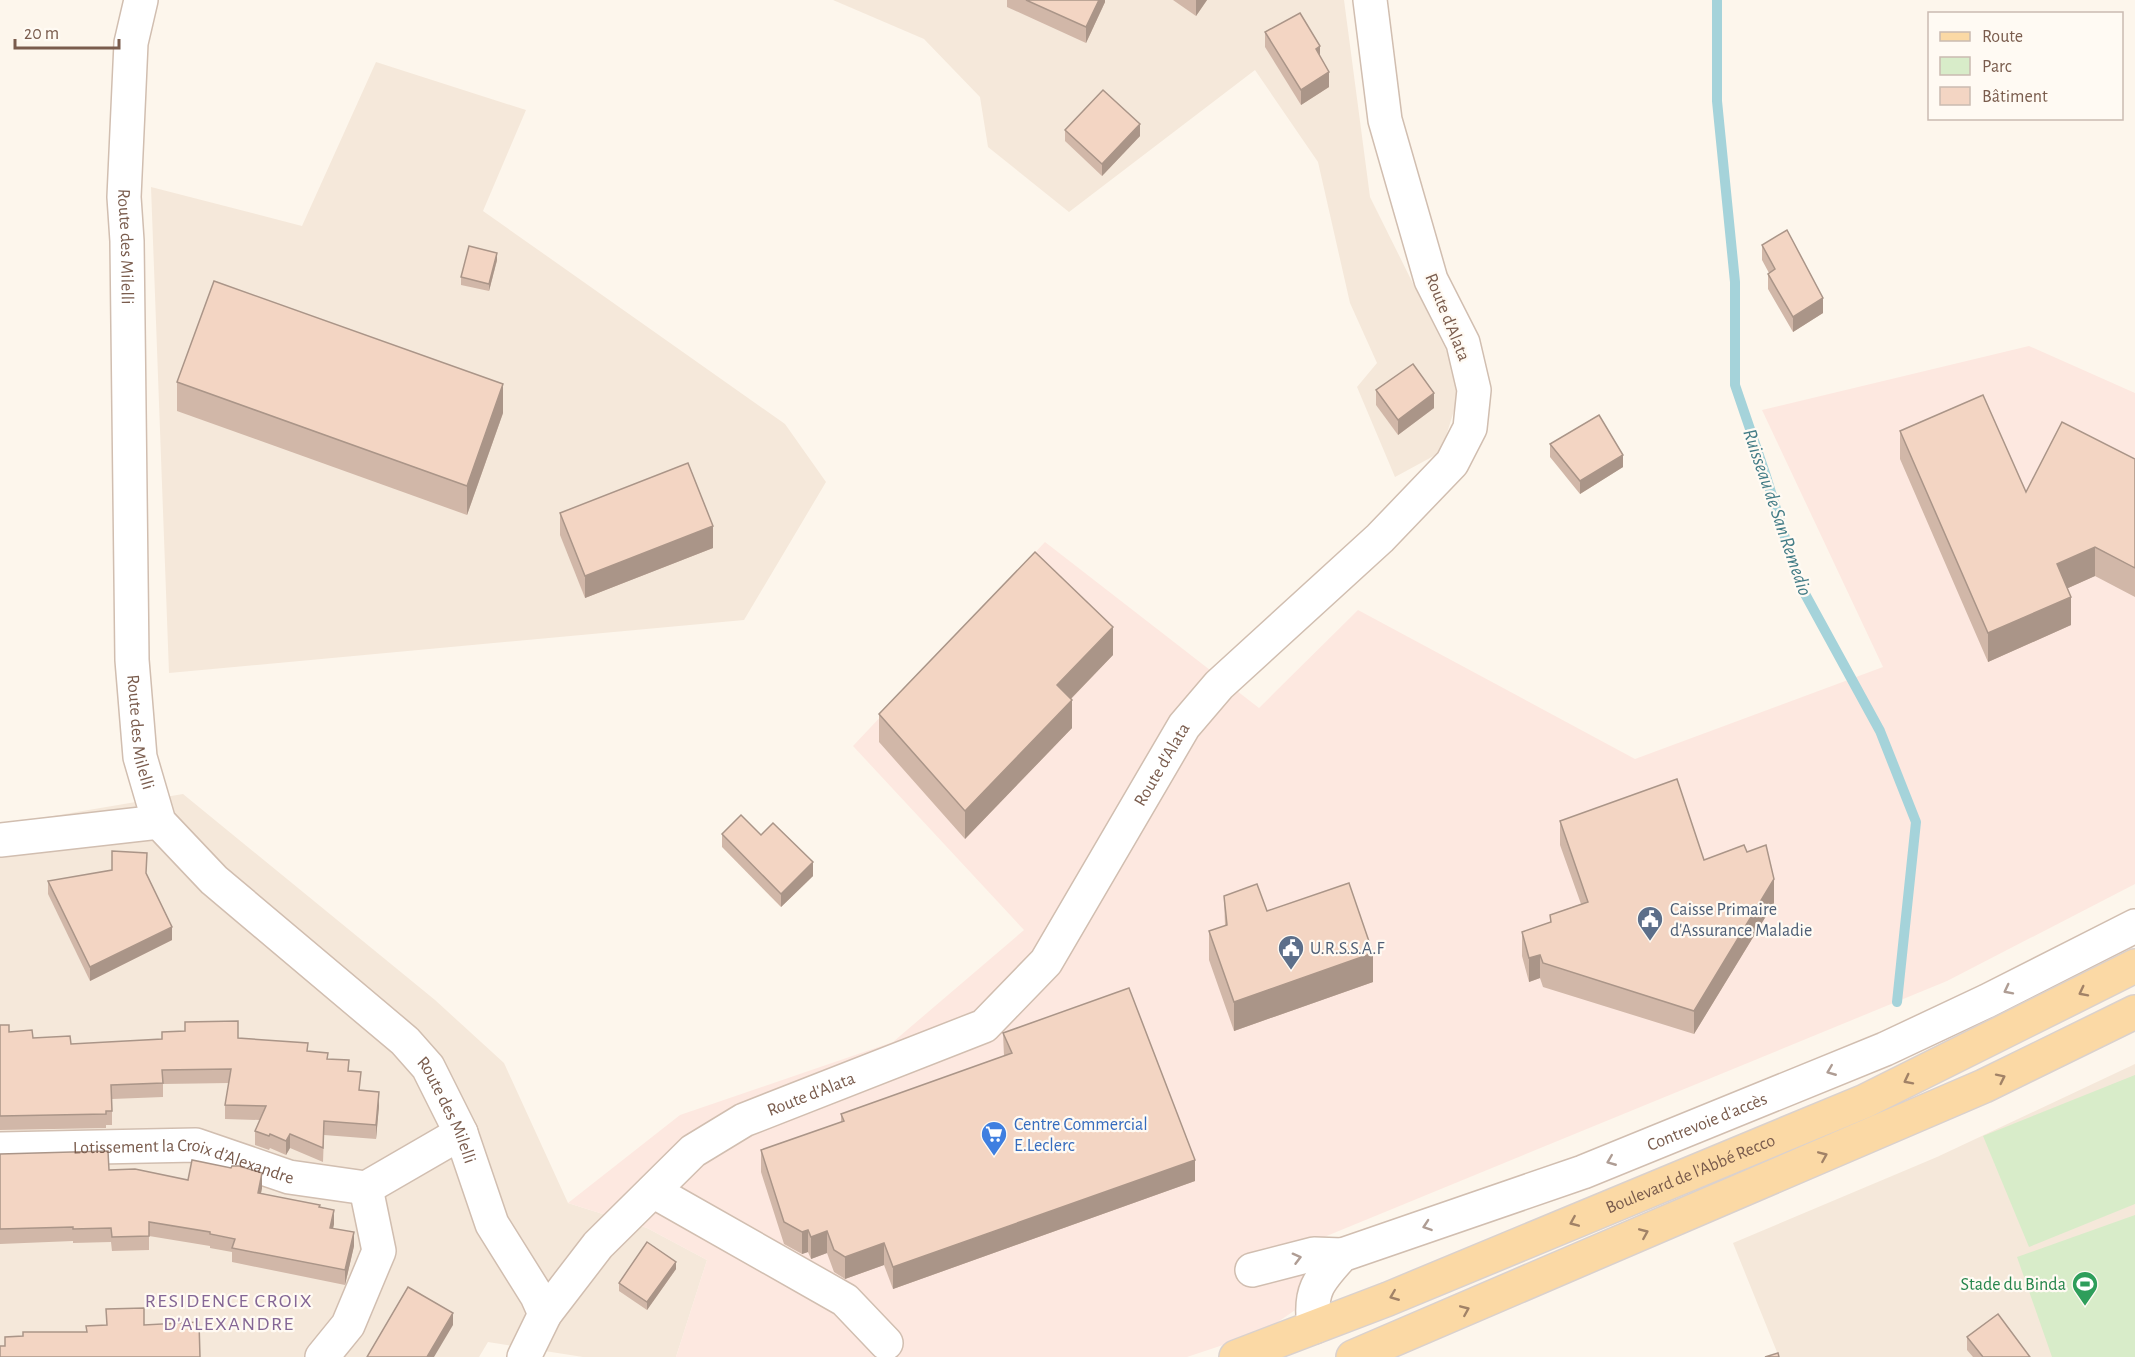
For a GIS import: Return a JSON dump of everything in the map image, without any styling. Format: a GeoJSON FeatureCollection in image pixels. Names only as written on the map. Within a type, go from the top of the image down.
{"type":"FeatureCollection","features":[{"type":"Feature","properties":{"kind":"main road","name":"Boulevard de l'Abbé Recco"},"geometry":{"type":"LineString","coordinates":[[1236,1357],[1388,1299],[1865,1101],[2135,966]]}},
{"type":"Feature","properties":{"kind":"main road","name":"Boulevard de l'Abbé Recco"},"geometry":{"type":"LineString","coordinates":[[1353,1357],[1983,1086],[2135,1012]]}},
{"type":"Feature","properties":{"kind":"street","name":"Route des Milelli"},"geometry":{"type":"LineString","coordinates":[[141,0],[131,43],[124,197],[127,241],[132,660],[140,757],[159,822],[214,880],[405,1041],[428,1067],[461,1133],[492,1224],[537,1296],[545,1314]]}},
{"type":"Feature","properties":{"kind":"street","name":"Route d'Alata"},"geometry":{"type":"LineString","coordinates":[[524,1357],[545,1314],[598,1245],[693,1151],[744,1120],[984,1026],[1046,962],[1184,726],[1219,685],[1380,538],[1452,463],[1470,428],[1474,390],[1463,343],[1431,280],[1385,120],[1370,0]]}},
{"type":"Feature","properties":{"kind":"street"},"geometry":{"type":"LineString","coordinates":[[0,840],[159,822]]}},
{"type":"Feature","properties":{"kind":"street","name":"Contrevoie d'accès"},"geometry":{"type":"LineString","coordinates":[[1314,1327],[1311,1308],[1315,1293],[1323,1276],[1342,1256],[1583,1172],[1885,1048],[1987,1001],[2135,926]]}},
{"type":"Feature","properties":{"kind":"street"},"geometry":{"type":"LineString","coordinates":[[322,1357],[348,1325],[379,1251],[366,1188],[461,1133]]}},
{"type":"Feature","properties":{"kind":"street","name":"Lotissement la Croix d’Alexandre"},"geometry":{"type":"LineString","coordinates":[[0,1149],[196,1144],[290,1177],[366,1188]]}},
{"type":"Feature","properties":{"kind":"street"},"geometry":{"type":"LineString","coordinates":[[653,1191],[845,1300],[886,1343]]}},
{"type":"Feature","properties":{"kind":"street"},"geometry":{"type":"LineString","coordinates":[[1252,1270],[1314,1254],[1342,1256]]}},
{"type":"Feature","properties":{"kind":"shaded area"},"geometry":{"type":"Polygon","coordinates":[[[833,0],[1344,0],[1370,197],[1448,354],[1458,398],[1441,452],[1395,477],[1357,387],[1377,363],[1350,303],[1318,162],[1255,70],[1069,212],[988,147],[980,97],[924,39],[833,0]]]}},
{"type":"Feature","properties":{"kind":"shaded area"},"geometry":{"type":"Polygon","coordinates":[[[376,62],[526,110],[483,211],[785,424],[826,482],[744,620],[169,673],[151,187],[302,226],[376,62]]]}},
{"type":"Feature","properties":{"kind":"shaded area"},"geometry":{"type":"Polygon","coordinates":[[[2029,346],[2135,393],[2135,884],[1947,981],[1295,1249],[1311,1299],[1265,1331],[1187,1357],[676,1357],[707,1260],[647,1228],[568,1203],[680,1115],[893,1042],[1024,930],[853,746],[1045,542],[1259,708],[1358,610],[1635,759],[1883,667],[1762,410],[2029,346]]]}},
{"type":"Feature","properties":{"kind":"shaded area"},"geometry":{"type":"Polygon","coordinates":[[[183,794],[435,1000],[504,1063],[568,1203],[647,1228],[707,1260],[676,1357],[583,1357],[488,1342],[479,1357],[0,1357],[0,825],[183,794]]]}},
{"type":"Feature","properties":{"kind":"shaded area"},"geometry":{"type":"Polygon","coordinates":[[[2135,1064],[2135,1357],[1779,1357],[1733,1243],[1937,1157],[2135,1064]]]}},
{"type":"Feature","properties":{"kind":"green space"},"geometry":{"type":"Polygon","coordinates":[[[2135,1075],[2135,1204],[2029,1247],[1983,1136],[2135,1075]]]}},
{"type":"Feature","properties":{"kind":"green space","name":"Stade du Binda"},"geometry":{"type":"Polygon","coordinates":[[[2135,1215],[2135,1357],[2052,1357],[2017,1257],[2135,1215]]]}},
{"type":"Feature","properties":{"kind":"building"},"geometry":{"type":"Polygon","coordinates":[[[1026,0],[1099,0],[1086,27],[1026,0]]]}},
{"type":"Feature","properties":{"kind":"building"},"geometry":{"type":"Polygon","coordinates":[[[1300,13],[1320,46],[1316,49],[1329,72],[1301,90],[1265,32],[1300,13]]]}},
{"type":"Feature","properties":{"kind":"building"},"geometry":{"type":"Polygon","coordinates":[[[1103,90],[1140,124],[1102,164],[1065,130],[1103,90]]]}},
{"type":"Feature","properties":{"kind":"building"},"geometry":{"type":"Polygon","coordinates":[[[1787,230],[1823,298],[1793,317],[1768,274],[1775,269],[1762,245],[1787,230]]]}},
{"type":"Feature","properties":{"kind":"building"},"geometry":{"type":"Polygon","coordinates":[[[469,246],[497,253],[489,284],[461,277],[469,246]]]}},
{"type":"Feature","properties":{"kind":"building"},"geometry":{"type":"Polygon","coordinates":[[[214,281],[503,384],[467,486],[177,382],[214,281]]]}},
{"type":"Feature","properties":{"kind":"building"},"geometry":{"type":"Polygon","coordinates":[[[1413,364],[1434,393],[1398,420],[1376,390],[1413,364]]]}},
{"type":"Feature","properties":{"kind":"building"},"geometry":{"type":"Polygon","coordinates":[[[1983,395],[2026,492],[2062,422],[2135,459],[2135,568],[2095,547],[2057,564],[2071,597],[1988,633],[1900,431],[1983,395]]]}},
{"type":"Feature","properties":{"kind":"building"},"geometry":{"type":"Polygon","coordinates":[[[1599,415],[1623,455],[1580,481],[1550,444],[1599,415]]]}},
{"type":"Feature","properties":{"kind":"building"},"geometry":{"type":"Polygon","coordinates":[[[688,463],[713,526],[585,576],[560,513],[688,463]]]}},
{"type":"Feature","properties":{"kind":"building"},"geometry":{"type":"Polygon","coordinates":[[[1035,552],[1113,627],[1057,685],[1072,700],[965,811],[879,714],[1035,552]]]}},
{"type":"Feature","properties":{"kind":"building"},"geometry":{"type":"Polygon","coordinates":[[[1677,779],[1704,860],[1744,845],[1747,852],[1766,845],[1774,879],[1694,1011],[1543,963],[1540,955],[1529,958],[1522,932],[1551,922],[1550,915],[1588,902],[1560,821],[1677,779]]]}},
{"type":"Feature","properties":{"kind":"building"},"geometry":{"type":"Polygon","coordinates":[[[741,815],[761,835],[773,823],[813,862],[781,894],[722,834],[741,815]]]}},
{"type":"Feature","properties":{"kind":"building"},"geometry":{"type":"Polygon","coordinates":[[[112,851],[147,853],[146,873],[172,927],[90,967],[48,881],[112,870],[112,851]]]}},
{"type":"Feature","properties":{"kind":"building","name":"U.R.S.S.A.F"},"geometry":{"type":"Polygon","coordinates":[[[1349,883],[1373,953],[1234,1002],[1209,931],[1227,925],[1224,896],[1257,884],[1267,911],[1349,883]]]}},
{"type":"Feature","properties":{"kind":"building","name":"Centre Commercial E.Leclerc"},"geometry":{"type":"Polygon","coordinates":[[[1129,988],[1195,1160],[893,1267],[884,1243],[845,1257],[834,1250],[827,1231],[811,1237],[808,1230],[802,1232],[784,1222],[761,1150],[844,1121],[841,1114],[1012,1053],[1003,1033],[1129,988]]]}},
{"type":"Feature","properties":{"kind":"building"},"geometry":{"type":"Polygon","coordinates":[[[238,1021],[238,1038],[308,1043],[307,1051],[328,1053],[327,1059],[349,1060],[348,1071],[361,1072],[359,1090],[379,1092],[376,1125],[324,1121],[323,1148],[290,1134],[286,1141],[255,1131],[266,1106],[225,1105],[231,1069],[162,1070],[163,1083],[111,1085],[112,1111],[106,1111],[106,1114],[0,1116],[0,1025],[9,1025],[9,1032],[32,1030],[33,1038],[70,1036],[71,1044],[162,1039],[162,1032],[185,1031],[185,1022],[238,1021]]]}},
{"type":"Feature","properties":{"kind":"building"},"geometry":{"type":"Polygon","coordinates":[[[108,1151],[109,1170],[135,1169],[188,1180],[192,1160],[231,1168],[239,1166],[262,1173],[258,1193],[320,1205],[319,1207],[334,1210],[330,1228],[354,1232],[345,1270],[232,1248],[235,1239],[210,1234],[210,1232],[149,1222],[149,1236],[112,1237],[111,1228],[0,1229],[0,1154],[108,1151]]]}},
{"type":"Feature","properties":{"kind":"building"},"geometry":{"type":"Polygon","coordinates":[[[647,1242],[676,1262],[647,1302],[619,1283],[647,1242]]]}},
{"type":"Feature","properties":{"kind":"building"},"geometry":{"type":"Polygon","coordinates":[[[408,1287],[453,1313],[427,1357],[367,1357],[408,1287]]]}},
{"type":"Feature","properties":{"kind":"building"},"geometry":{"type":"Polygon","coordinates":[[[144,1308],[144,1325],[199,1322],[200,1357],[0,1357],[0,1346],[5,1346],[5,1337],[23,1336],[23,1332],[87,1332],[86,1326],[107,1325],[106,1309],[144,1308]]]}},
{"type":"Feature","properties":{"kind":"building"},"geometry":{"type":"Polygon","coordinates":[[[1998,1314],[2030,1357],[1983,1357],[1967,1337],[1998,1314]]]}},
{"type":"Feature","properties":{"kind":"building"},"geometry":{"type":"Polygon","coordinates":[[[1778,1353],[1779,1357],[1765,1357],[1778,1353]]]}},
{"type":"Feature","properties":{"kind":"waterway","name":"Ruisseau de San Remedio"},"geometry":{"type":"LineString","coordinates":[[1717,0],[1717,101],[1735,282],[1735,385],[1799,583],[1880,731],[1916,822],[1897,1002]]}},
{"type":"Feature","properties":{"kind":"place","name":"Caisse Primaire d'Assurance Maladie"},"geometry":{"type":"Point","coordinates":[1650,942]}},
{"type":"Feature","properties":{"kind":"place","name":"U.R.S.S.A.F"},"geometry":{"type":"Point","coordinates":[1291,971]}},
{"type":"Feature","properties":{"kind":"place","name":"Centre Commercial E.Leclerc"},"geometry":{"type":"Point","coordinates":[994,1157]}},
{"type":"Feature","properties":{"kind":"place","name":"Stade du Binda"},"geometry":{"type":"Point","coordinates":[2085,1307]}},
{"type":"Feature","properties":{"kind":"district","name":"RESIDENCE CROIX D'ALEXANDRE"},"geometry":{"type":"Point","coordinates":[229,1312]}}]}
